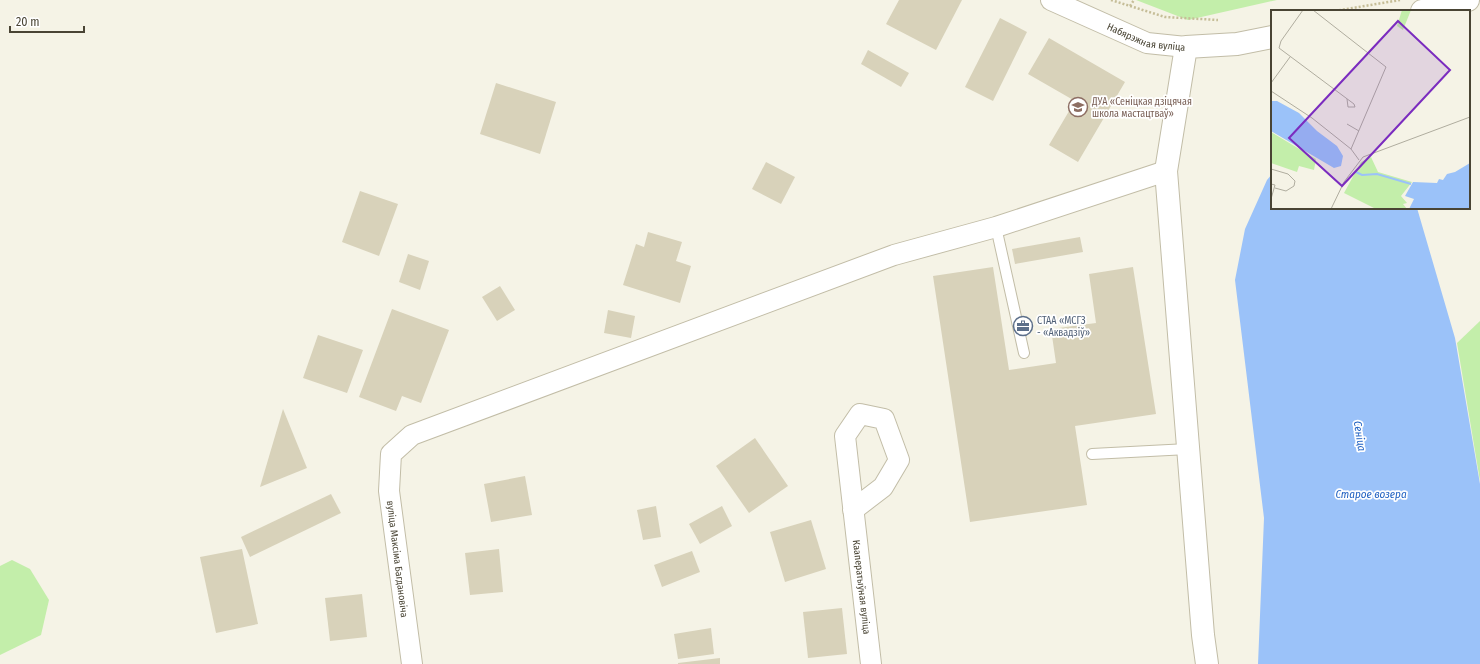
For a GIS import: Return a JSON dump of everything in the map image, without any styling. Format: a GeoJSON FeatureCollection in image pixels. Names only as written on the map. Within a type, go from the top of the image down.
{"type":"FeatureCollection","features":[{"type":"Feature","properties":{"kind":"street","name":"Набярэжная вуліца"},"geometry":{"type":"LineString","coordinates":[[1051,0],[1147,43],[1186,47],[1237,44],[1271,37]]}},
{"type":"Feature","properties":{"kind":"street"},"geometry":{"type":"LineString","coordinates":[[1427,10],[1468,0]]}},
{"type":"Feature","properties":{"kind":"street"},"geometry":{"type":"LineString","coordinates":[[1186,47],[1166,171],[1202,635],[1207,664]]}},
{"type":"Feature","properties":{"kind":"street"},"geometry":{"type":"LineString","coordinates":[[996,227],[1166,171]]}},
{"type":"Feature","properties":{"kind":"street","name":"вуліца Максіма Багдановіча"},"geometry":{"type":"LineString","coordinates":[[412,664],[389,491],[391,454],[412,435],[894,255],[996,227]]}},
{"type":"Feature","properties":{"kind":"street","name":"Кааператыўная вуліца"},"geometry":{"type":"LineString","coordinates":[[854,510],[871,664]]}},
{"type":"Feature","properties":{"kind":"lane"},"geometry":{"type":"LineString","coordinates":[[996,227],[1024,353]]}},
{"type":"Feature","properties":{"kind":"lane"},"geometry":{"type":"LineString","coordinates":[[1092,454],[1188,449]]}},
{"type":"Feature","properties":{"kind":"path"},"geometry":{"type":"LineString","coordinates":[[1111,0],[1165,17],[1220,20]]}},
{"type":"Feature","properties":{"kind":"path"},"geometry":{"type":"LineString","coordinates":[[1130,6],[1134,0]]}},
{"type":"Feature","properties":{"kind":"path"},"geometry":{"type":"LineString","coordinates":[[1341,10],[1401,0]]}},
{"type":"Feature","properties":{"kind":"green space"},"geometry":{"type":"Polygon","coordinates":[[[1136,0],[1277,0],[1188,20],[1136,0]]]}},
{"type":"Feature","properties":{"kind":"green space"},"geometry":{"type":"Polygon","coordinates":[[[1480,321],[1480,481],[1457,343],[1480,321]]]}},
{"type":"Feature","properties":{"kind":"green space"},"geometry":{"type":"Polygon","coordinates":[[[12,560],[30,569],[49,600],[41,635],[0,655],[0,566],[12,560]]]}},
{"type":"Feature","properties":{"kind":"water","name":"Старое возера"},"geometry":{"type":"Polygon","coordinates":[[[1271,175],[1271,209],[1417,209],[1455,338],[1480,484],[1480,664],[1258,664],[1264,518],[1235,280],[1245,229],[1267,180],[1271,175]]]}},
{"type":"Feature","properties":{"kind":"building"},"geometry":{"type":"Polygon","coordinates":[[[899,0],[962,0],[936,50],[886,24],[899,0]]]}},
{"type":"Feature","properties":{"kind":"building"},"geometry":{"type":"Polygon","coordinates":[[[1000,18],[1027,32],[993,101],[965,87],[1000,18]]]}},
{"type":"Feature","properties":{"kind":"building"},"geometry":{"type":"Polygon","coordinates":[[[1049,38],[1125,82],[1078,162],[1049,145],[1075,101],[1028,74],[1049,38]]]}},
{"type":"Feature","properties":{"kind":"building"},"geometry":{"type":"Polygon","coordinates":[[[868,50],[909,73],[901,87],[861,64],[868,50]]]}},
{"type":"Feature","properties":{"kind":"building"},"geometry":{"type":"Polygon","coordinates":[[[496,83],[556,102],[540,154],[480,134],[496,83]]]}},
{"type":"Feature","properties":{"kind":"building"},"geometry":{"type":"Polygon","coordinates":[[[766,162],[795,177],[781,204],[752,189],[766,162]]]}},
{"type":"Feature","properties":{"kind":"building"},"geometry":{"type":"Polygon","coordinates":[[[360,191],[398,204],[379,256],[342,242],[360,191]]]}},
{"type":"Feature","properties":{"kind":"building"},"geometry":{"type":"Polygon","coordinates":[[[648,232],[682,242],[676,261],[691,266],[680,303],[623,285],[636,244],[644,247],[648,232]]]}},
{"type":"Feature","properties":{"kind":"building"},"geometry":{"type":"Polygon","coordinates":[[[1080,237],[1083,252],[1015,264],[1012,249],[1080,237]]]}},
{"type":"Feature","properties":{"kind":"building"},"geometry":{"type":"Polygon","coordinates":[[[408,254],[429,261],[420,290],[399,282],[408,254]]]}},
{"type":"Feature","properties":{"kind":"building"},"geometry":{"type":"Polygon","coordinates":[[[993,267],[1009,370],[1056,363],[1051,329],[1096,323],[1089,274],[1133,267],[1156,414],[1075,426],[1087,505],[970,522],[933,276],[993,267]]]}},
{"type":"Feature","properties":{"kind":"building"},"geometry":{"type":"Polygon","coordinates":[[[500,286],[515,310],[497,321],[482,297],[500,286]]]}},
{"type":"Feature","properties":{"kind":"building"},"geometry":{"type":"Polygon","coordinates":[[[392,309],[449,330],[421,403],[402,396],[396,411],[359,397],[392,309]]]}},
{"type":"Feature","properties":{"kind":"building"},"geometry":{"type":"Polygon","coordinates":[[[608,310],[635,316],[631,338],[604,333],[608,310]]]}},
{"type":"Feature","properties":{"kind":"building"},"geometry":{"type":"Polygon","coordinates":[[[318,335],[363,350],[347,393],[303,378],[318,335]]]}},
{"type":"Feature","properties":{"kind":"building"},"geometry":{"type":"Polygon","coordinates":[[[283,409],[307,468],[260,487],[283,409]]]}},
{"type":"Feature","properties":{"kind":"building"},"geometry":{"type":"Polygon","coordinates":[[[755,438],[788,486],[749,513],[716,466],[755,438]]]}},
{"type":"Feature","properties":{"kind":"building"},"geometry":{"type":"Polygon","coordinates":[[[525,476],[532,515],[491,522],[484,484],[525,476]]]}},
{"type":"Feature","properties":{"kind":"building"},"geometry":{"type":"Polygon","coordinates":[[[331,494],[341,513],[250,557],[241,537],[331,494]]]}},
{"type":"Feature","properties":{"kind":"building"},"geometry":{"type":"Polygon","coordinates":[[[656,506],[661,537],[643,540],[637,510],[656,506]]]}},
{"type":"Feature","properties":{"kind":"building"},"geometry":{"type":"Polygon","coordinates":[[[722,506],[732,526],[700,544],[689,524],[722,506]]]}},
{"type":"Feature","properties":{"kind":"building"},"geometry":{"type":"Polygon","coordinates":[[[811,520],[826,569],[785,582],[770,532],[811,520]]]}},
{"type":"Feature","properties":{"kind":"building"},"geometry":{"type":"Polygon","coordinates":[[[242,549],[258,624],[216,633],[200,557],[242,549]]]}},
{"type":"Feature","properties":{"kind":"building"},"geometry":{"type":"Polygon","coordinates":[[[499,549],[503,592],[470,595],[465,553],[499,549]]]}},
{"type":"Feature","properties":{"kind":"building"},"geometry":{"type":"Polygon","coordinates":[[[692,551],[700,572],[662,587],[654,565],[692,551]]]}},
{"type":"Feature","properties":{"kind":"building"},"geometry":{"type":"Polygon","coordinates":[[[362,594],[367,637],[330,641],[325,598],[362,594]]]}},
{"type":"Feature","properties":{"kind":"building"},"geometry":{"type":"Polygon","coordinates":[[[842,608],[847,654],[808,658],[803,612],[842,608]]]}},
{"type":"Feature","properties":{"kind":"building"},"geometry":{"type":"Polygon","coordinates":[[[711,628],[714,654],[678,659],[674,634],[711,628]]]}},
{"type":"Feature","properties":{"kind":"building"},"geometry":{"type":"Polygon","coordinates":[[[720,658],[720,664],[678,664],[678,663],[720,658]]]}},
{"type":"Feature","properties":{"kind":"place","name":"ДУА «Сеніцкая дзіцячая школа мастацтваў»"},"geometry":{"type":"Point","coordinates":[1078,107]}},
{"type":"Feature","properties":{"kind":"place","name":"СТАА «МСГЗ - «Аквадзіў»"},"geometry":{"type":"Point","coordinates":[1023,326]}},
{"type":"Feature","properties":{"kind":"water label","name":"Сеніца"},"geometry":{"type":"Point","coordinates":[1360,436]}}]}
